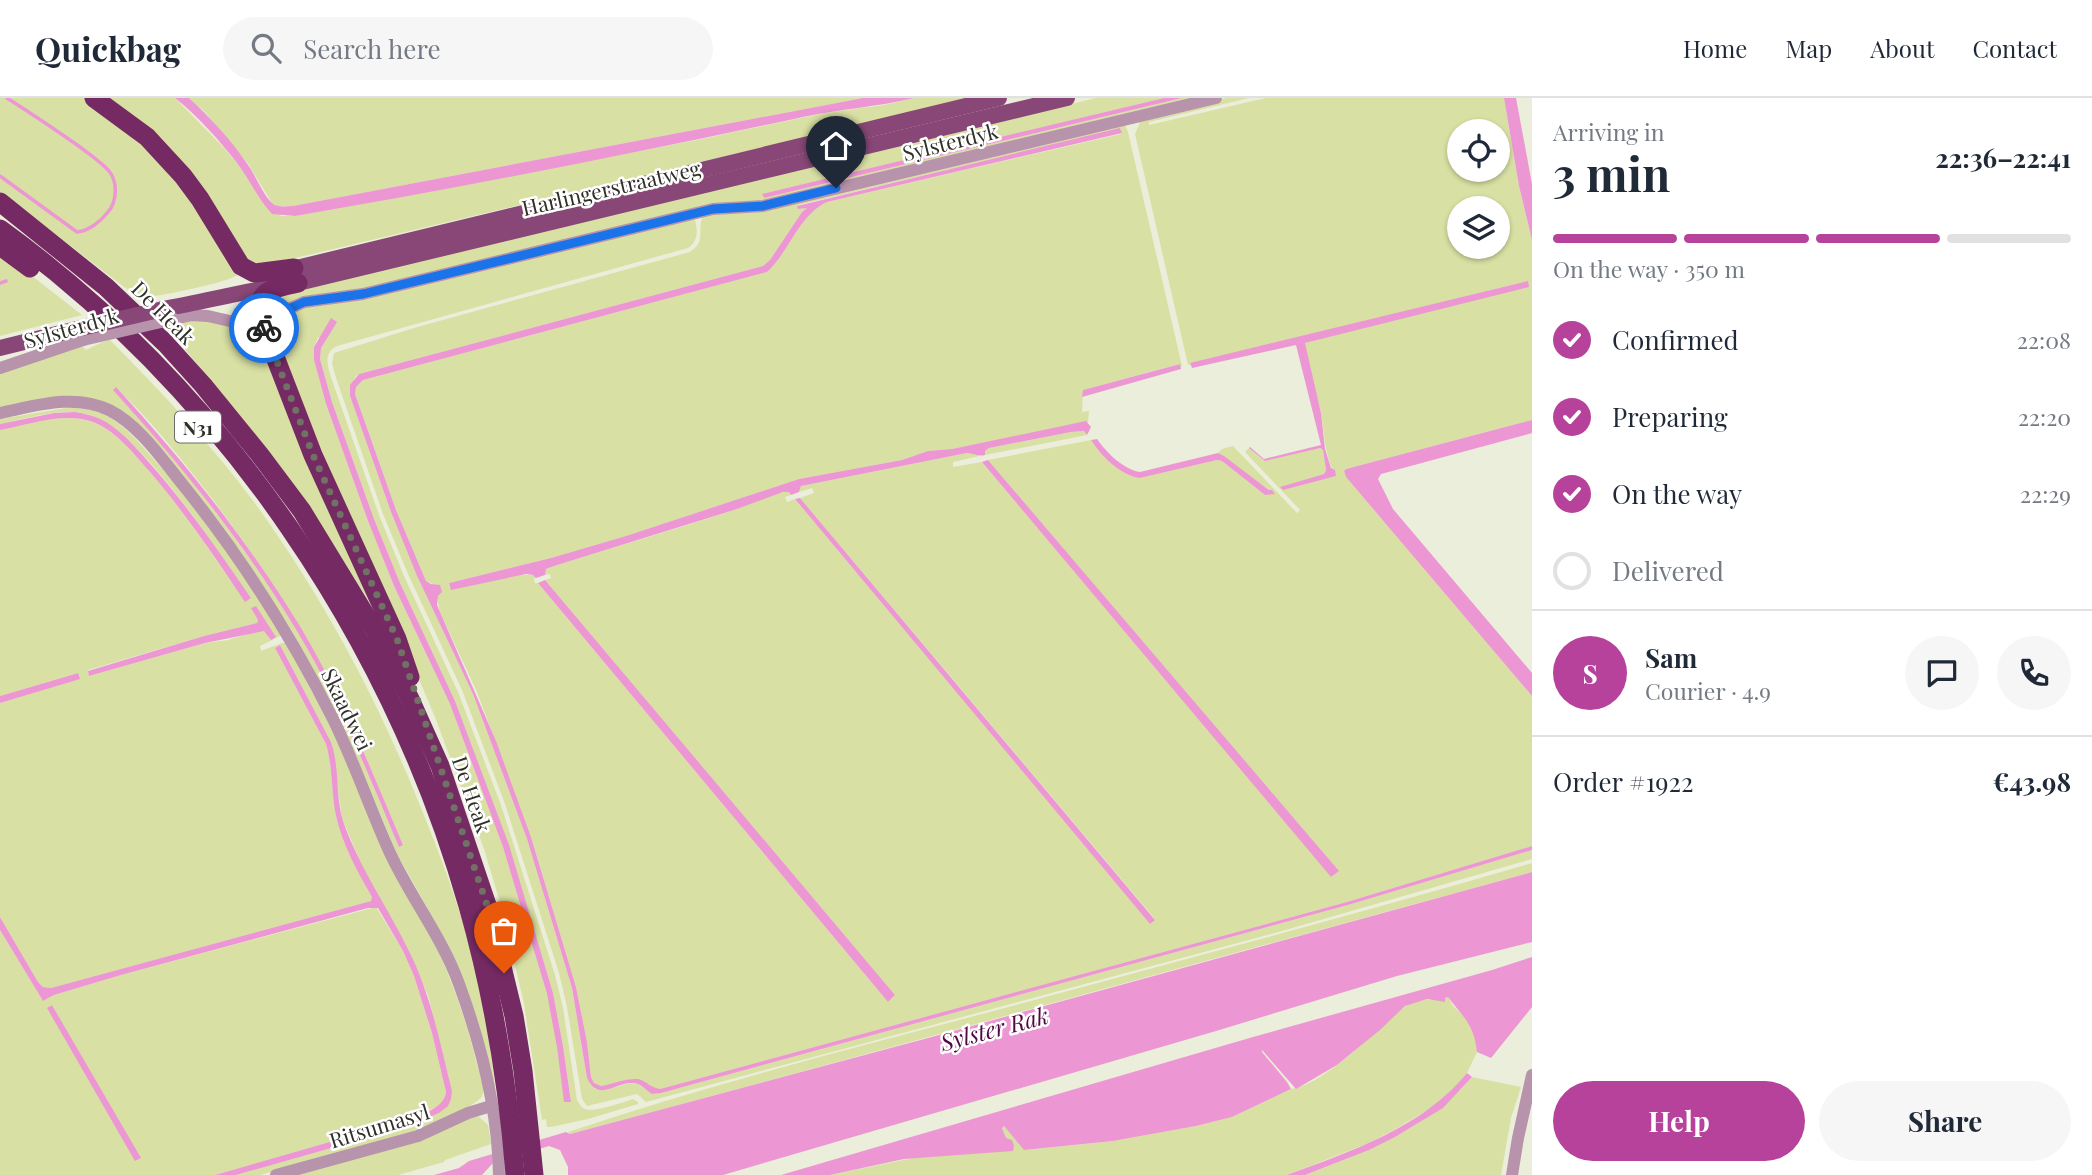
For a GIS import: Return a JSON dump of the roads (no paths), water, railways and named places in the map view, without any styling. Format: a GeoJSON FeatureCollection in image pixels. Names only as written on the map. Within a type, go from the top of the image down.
{"type":"FeatureCollection","features":[{"type":"Feature","properties":{"kind":"highway"},"geometry":{"type":"LineString","coordinates":[[94,98],[147,137],[183,176],[241,266],[254,273],[296,275]]}},
{"type":"Feature","properties":{"kind":"highway","name":"De Heak"},"geometry":{"type":"LineString","coordinates":[[0,202],[106,287],[165,343],[260,455],[302,511],[374,629],[440,766],[487,905],[514,1016],[523,1071],[512,1135]]}},
{"type":"Feature","properties":{"kind":"highway","name":"De Heak"},"geometry":{"type":"LineString","coordinates":[[0,229],[85,296],[151,358],[219,435],[280,515],[340,608],[379,679],[424,779],[468,905],[503,1063],[515,1168]]}},
{"type":"Feature","properties":{"kind":"highway","name":"N31"},"geometry":{"type":"LineString","coordinates":[[0,246],[76,305],[134,359],[280,515]]}},
{"type":"Feature","properties":{"kind":"highway"},"geometry":{"type":"LineString","coordinates":[[260,318],[259,303],[262,297],[296,275]]}},
{"type":"Feature","properties":{"kind":"highway","name":"N31"},"geometry":{"type":"LineString","coordinates":[[260,318],[313,455],[397,639],[440,766]]}},
{"type":"Feature","properties":{"kind":"main road","name":"Harlingerstraatweg"},"geometry":{"type":"LineString","coordinates":[[0,348],[78,335],[168,314],[296,275],[999,98]]}},
{"type":"Feature","properties":{"kind":"main road","name":"Harlingerstraatweg"},"geometry":{"type":"LineString","coordinates":[[296,275],[1067,98]]}},
{"type":"Feature","properties":{"kind":"street","name":"Sylsterdyk"},"geometry":{"type":"LineString","coordinates":[[168,314],[208,316],[234,322],[260,318],[304,302],[363,294],[713,209],[763,206],[1216,98]]}},
{"type":"Feature","properties":{"kind":"street","name":"Sylsterdyk"},"geometry":{"type":"LineString","coordinates":[[0,368],[59,347],[78,335]]}},
{"type":"Feature","properties":{"kind":"street","name":"Skaadwei"},"geometry":{"type":"LineString","coordinates":[[0,413],[64,401],[89,403],[110,411],[134,428],[164,461],[239,561],[286,633],[311,678],[352,761],[391,854],[435,930],[470,1015],[491,1105],[512,1135]]}},
{"type":"Feature","properties":{"kind":"street"},"geometry":{"type":"LineString","coordinates":[[1512,1175],[1532,1076]]}},
{"type":"Feature","properties":{"kind":"street","name":"Ritsumasyl"},"geometry":{"type":"LineString","coordinates":[[276,1175],[418,1136],[491,1105]]}},
{"type":"Feature","properties":{"kind":"water"},"geometry":{"type":"Polygon","coordinates":[[[175,98],[189,98],[205,113],[228,138],[274,205],[293,206],[863,98],[914,98],[817,114],[550,169],[295,216],[272,214],[223,146],[200,120],[175,98]]]}},
{"type":"Feature","properties":{"kind":"water"},"geometry":{"type":"Polygon","coordinates":[[[1164,98],[1182,98],[764,198],[762,194],[1164,98]]]}},
{"type":"Feature","properties":{"kind":"water"},"geometry":{"type":"Polygon","coordinates":[[[1504,98],[1516,98],[1532,184],[1532,240],[1519,186],[1510,119],[1508,119],[1504,98]]]}},
{"type":"Feature","properties":{"kind":"water"},"geometry":{"type":"Polygon","coordinates":[[[1120,128],[1122,133],[827,202],[809,216],[767,272],[363,380],[356,387],[355,394],[396,510],[426,581],[440,585],[442,592],[438,596],[437,605],[496,741],[531,837],[576,987],[594,1083],[601,1086],[638,1079],[660,1089],[1347,902],[1532,846],[1532,850],[1348,905],[661,1093],[652,1094],[640,1085],[631,1083],[604,1090],[592,1086],[587,1078],[572,988],[527,839],[473,694],[417,576],[391,512],[350,396],[350,385],[359,374],[763,266],[807,208],[798,209],[797,206],[1120,128]]]}},
{"type":"Feature","properties":{"kind":"water"},"geometry":{"type":"Polygon","coordinates":[[[1528,281],[1529,287],[1305,343],[1321,413],[1325,449],[1336,476],[1283,490],[1280,487],[1324,474],[1326,470],[1323,450],[1320,448],[1265,461],[1249,448],[1264,459],[1321,445],[1296,345],[1192,368],[1190,363],[1528,281]]]}},
{"type":"Feature","properties":{"kind":"water"},"geometry":{"type":"Polygon","coordinates":[[[331,318],[337,322],[321,348],[320,359],[332,402],[374,519],[400,583],[455,701],[509,845],[553,993],[571,1102],[564,1102],[547,994],[503,847],[450,704],[394,586],[368,521],[326,404],[314,360],[314,347],[331,318]]]}},
{"type":"Feature","properties":{"kind":"water"},"geometry":{"type":"Polygon","coordinates":[[[1180,364],[1181,369],[1082,397],[1083,390],[1180,364]]]}},
{"type":"Feature","properties":{"kind":"water"},"geometry":{"type":"Polygon","coordinates":[[[116,387],[167,444],[214,503],[281,596],[316,654],[343,707],[403,845],[399,847],[326,683],[277,598],[211,506],[113,390],[116,387]]]}},
{"type":"Feature","properties":{"kind":"water"},"geometry":{"type":"Polygon","coordinates":[[[75,412],[106,422],[137,449],[192,515],[251,598],[245,602],[163,488],[130,450],[108,430],[90,421],[68,418],[0,430],[0,424],[54,413],[75,412]]]}},
{"type":"Feature","properties":{"kind":"water"},"geometry":{"type":"Polygon","coordinates":[[[1532,420],[1532,433],[1381,474],[1378,479],[1393,509],[1532,673],[1532,696],[1346,477],[1344,471],[1532,420]]]}},
{"type":"Feature","properties":{"kind":"water"},"geometry":{"type":"Polygon","coordinates":[[[1086,421],[1091,427],[1087,435],[1084,431],[1071,432],[989,448],[985,455],[980,456],[967,453],[801,486],[799,492],[791,495],[789,492],[783,492],[554,566],[546,569],[545,575],[536,578],[526,574],[451,590],[449,583],[626,536],[799,479],[1086,421]]]}},
{"type":"Feature","properties":{"kind":"water"},"geometry":{"type":"Polygon","coordinates":[[[1097,439],[1116,460],[1140,472],[1218,453],[1275,494],[1265,495],[1222,461],[1217,460],[1140,478],[1133,476],[1106,459],[1091,440],[1097,439]]]}},
{"type":"Feature","properties":{"kind":"water"},"geometry":{"type":"Polygon","coordinates":[[[988,460],[1339,871],[1331,877],[982,462],[988,460]]]}},
{"type":"Feature","properties":{"kind":"water"},"geometry":{"type":"Polygon","coordinates":[[[800,498],[1155,920],[1150,924],[795,499],[800,498]]]}},
{"type":"Feature","properties":{"kind":"water"},"geometry":{"type":"Polygon","coordinates":[[[545,580],[895,995],[888,1002],[538,583],[545,580]]]}},
{"type":"Feature","properties":{"kind":"water"},"geometry":{"type":"Polygon","coordinates":[[[256,606],[276,637],[271,640],[264,631],[205,643],[89,676],[88,671],[257,623],[251,608],[256,606]]]}},
{"type":"Feature","properties":{"kind":"water"},"geometry":{"type":"Polygon","coordinates":[[[280,645],[331,742],[343,821],[423,983],[452,1091],[448,1106],[439,1113],[409,1126],[236,1175],[215,1175],[406,1120],[441,1103],[446,1092],[432,1033],[414,976],[378,908],[368,908],[121,975],[54,995],[43,1001],[0,930],[0,917],[38,982],[43,987],[51,988],[371,901],[372,897],[351,858],[339,827],[326,744],[275,648],[280,645]]]}},
{"type":"Feature","properties":{"kind":"water"},"geometry":{"type":"Polygon","coordinates":[[[78,673],[80,679],[0,703],[0,696],[78,673]]]}},
{"type":"Feature","properties":{"kind":"water","name":"Sylster Rak"},"geometry":{"type":"Polygon","coordinates":[[[1532,872],[1532,942],[1397,976],[723,1175],[568,1175],[568,1167],[560,1150],[549,1146],[493,1163],[482,1175],[434,1175],[459,1168],[469,1161],[566,1132],[570,1134],[928,1038],[1532,872]]]}},
{"type":"Feature","properties":{"kind":"water"},"geometry":{"type":"Polygon","coordinates":[[[1532,957],[1532,1007],[1491,1058],[1477,1052],[1470,1028],[1448,997],[1445,1002],[1427,999],[1405,1006],[1337,1065],[1296,1089],[1262,1050],[1291,1089],[1232,1117],[1113,1141],[1024,1150],[1004,1126],[1002,1128],[1006,1138],[1012,1140],[1013,1151],[904,1159],[830,1175],[781,1175],[1492,970],[1532,957]]]}},
{"type":"Feature","properties":{"kind":"water"},"geometry":{"type":"Polygon","coordinates":[[[52,1005],[141,1158],[135,1161],[47,1008],[52,1005]]]}},
{"type":"Feature","properties":{"kind":"water"},"geometry":{"type":"Polygon","coordinates":[[[1467,1073],[1472,1077],[1443,1108],[1395,1137],[1305,1175],[1287,1175],[1360,1147],[1407,1123],[1429,1109],[1467,1073]]]}},
{"type":"Feature","properties":{"kind":"waterway"},"geometry":{"type":"LineString","coordinates":[[0,176],[77,232],[90,228],[102,219],[115,198],[114,181],[102,164],[7,98]]}},
{"type":"Feature","properties":{"kind":"waterway"},"geometry":{"type":"LineString","coordinates":[[0,283],[6,281]]}}]}
